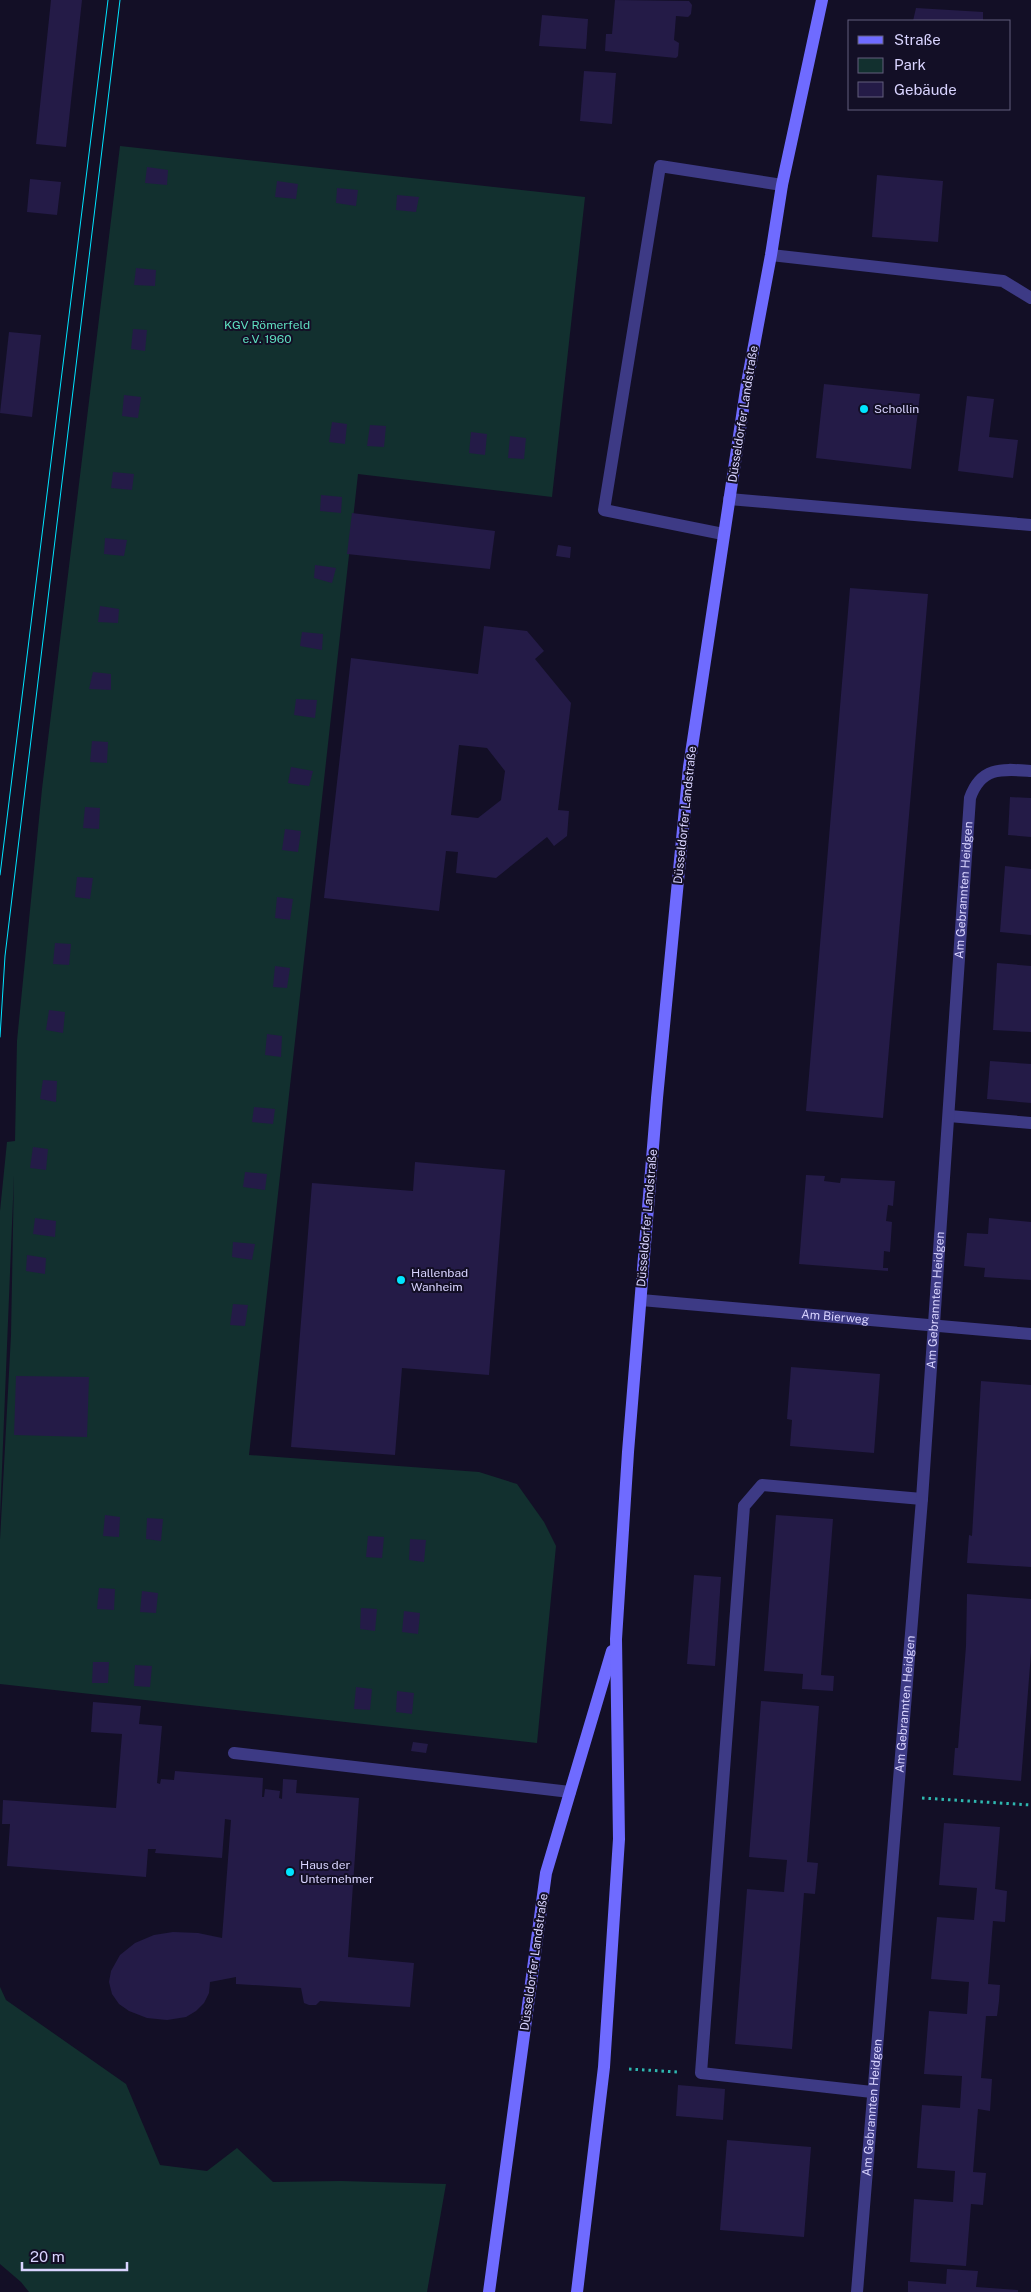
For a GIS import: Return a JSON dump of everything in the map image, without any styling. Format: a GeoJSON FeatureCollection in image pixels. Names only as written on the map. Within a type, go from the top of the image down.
{"type":"FeatureCollection","features":[{"type":"Feature","properties":{"kind":"main road","name":"Düsseldorfer Landstraße"},"geometry":{"type":"LineString","coordinates":[[577,2292],[604,2067],[619,1840],[616,1639],[640,1300],[689,767],[747,384],[782,185],[822,0]]}},
{"type":"Feature","properties":{"kind":"main road","name":"Düsseldorfer Landstraße"},"geometry":{"type":"LineString","coordinates":[[489,2292],[546,1873],[616,1639]]}},
{"type":"Feature","properties":{"kind":"street"},"geometry":{"type":"LineString","coordinates":[[723,534],[604,510],[660,166],[782,185]]}},
{"type":"Feature","properties":{"kind":"street"},"geometry":{"type":"LineString","coordinates":[[771,255],[1003,281],[1031,298]]}},
{"type":"Feature","properties":{"kind":"street"},"geometry":{"type":"LineString","coordinates":[[729,499],[1031,525]]}},
{"type":"Feature","properties":{"kind":"street","name":"Am Gebrannten Heidgen"},"geometry":{"type":"LineString","coordinates":[[857,2292],[922,1499],[970,798],[978,782],[990,773],[1010,770],[1031,771]]}},
{"type":"Feature","properties":{"kind":"street"},"geometry":{"type":"LineString","coordinates":[[949,1116],[1031,1123]]}},
{"type":"Feature","properties":{"kind":"street","name":"Am Bierweg"},"geometry":{"type":"LineString","coordinates":[[640,1300],[1031,1334]]}},
{"type":"Feature","properties":{"kind":"street"},"geometry":{"type":"LineString","coordinates":[[872,2092],[701,2073],[744,1506],[762,1485],[922,1499]]}},
{"type":"Feature","properties":{"kind":"street"},"geometry":{"type":"LineString","coordinates":[[234,1753],[570,1792]]}},
{"type":"Feature","properties":{"kind":"path"},"geometry":{"type":"LineString","coordinates":[[897,1797],[1031,1806]]}},
{"type":"Feature","properties":{"kind":"path"},"geometry":{"type":"LineString","coordinates":[[604,2067],[701,2073]]}},
{"type":"Feature","properties":{"kind":"green space","name":"KGV Römerfeld e.V. 1960"},"geometry":{"type":"Polygon","coordinates":[[[120,146],[585,197],[552,497],[358,474],[249,1455],[479,1472],[517,1484],[544,1522],[556,1546],[537,1743],[0,1684],[0,1540],[11,1335],[14,1175],[0,1517],[0,1211],[7,1142],[15,1141],[17,1041],[42,789],[120,146]]]}},
{"type":"Feature","properties":{"kind":"green space"},"geometry":{"type":"Polygon","coordinates":[[[0,1987],[6,2000],[126,2084],[160,2165],[207,2171],[237,2148],[273,2182],[341,2181],[446,2184],[427,2292],[29,2292],[21,2282],[0,2264],[0,1987]]]}},
{"type":"Feature","properties":{"kind":"building"},"geometry":{"type":"Polygon","coordinates":[[[51,0],[82,0],[66,147],[36,144],[51,0]]]}},
{"type":"Feature","properties":{"kind":"building"},"geometry":{"type":"Polygon","coordinates":[[[615,0],[689,1],[692,5],[691,14],[688,17],[676,16],[674,40],[679,43],[678,56],[676,58],[605,51],[606,34],[612,34],[615,0]]]}},
{"type":"Feature","properties":{"kind":"building"},"geometry":{"type":"Polygon","coordinates":[[[916,8],[983,12],[983,20],[913,20],[916,8]]]}},
{"type":"Feature","properties":{"kind":"building"},"geometry":{"type":"Polygon","coordinates":[[[542,15],[588,19],[586,49],[539,46],[542,15]]]}},
{"type":"Feature","properties":{"kind":"building"},"geometry":{"type":"Polygon","coordinates":[[[584,71],[616,73],[612,124],[580,121],[584,71]]]}},
{"type":"Feature","properties":{"kind":"building"},"geometry":{"type":"Polygon","coordinates":[[[147,167],[168,170],[167,185],[145,183],[147,167]]]}},
{"type":"Feature","properties":{"kind":"building"},"geometry":{"type":"Polygon","coordinates":[[[877,175],[943,181],[938,242],[872,237],[877,175]]]}},
{"type":"Feature","properties":{"kind":"building"},"geometry":{"type":"Polygon","coordinates":[[[30,179],[61,182],[57,215],[27,212],[30,179]]]}},
{"type":"Feature","properties":{"kind":"building"},"geometry":{"type":"Polygon","coordinates":[[[277,181],[298,184],[296,199],[275,197],[277,181]]]}},
{"type":"Feature","properties":{"kind":"building"},"geometry":{"type":"Polygon","coordinates":[[[337,188],[358,190],[356,206],[336,203],[337,188]]]}},
{"type":"Feature","properties":{"kind":"building"},"geometry":{"type":"Polygon","coordinates":[[[397,195],[419,197],[416,212],[396,210],[397,195]]]}},
{"type":"Feature","properties":{"kind":"building"},"geometry":{"type":"Polygon","coordinates":[[[136,268],[156,270],[155,286],[134,285],[136,268]]]}},
{"type":"Feature","properties":{"kind":"building"},"geometry":{"type":"Polygon","coordinates":[[[133,329],[147,330],[145,351],[131,349],[133,329]]]}},
{"type":"Feature","properties":{"kind":"building"},"geometry":{"type":"Polygon","coordinates":[[[9,332],[41,335],[32,417],[0,413],[9,332]]]}},
{"type":"Feature","properties":{"kind":"building"},"geometry":{"type":"Polygon","coordinates":[[[824,384],[920,394],[911,469],[816,458],[824,384]]]}},
{"type":"Feature","properties":{"kind":"building"},"geometry":{"type":"Polygon","coordinates":[[[124,395],[141,397],[138,418],[122,416],[124,395]]]}},
{"type":"Feature","properties":{"kind":"building"},"geometry":{"type":"Polygon","coordinates":[[[967,396],[994,399],[989,437],[1018,440],[1013,478],[958,471],[967,396]]]}},
{"type":"Feature","properties":{"kind":"building"},"geometry":{"type":"Polygon","coordinates":[[[332,422],[347,424],[345,444],[329,442],[332,422]]]}},
{"type":"Feature","properties":{"kind":"building"},"geometry":{"type":"Polygon","coordinates":[[[370,425],[386,426],[384,447],[367,446],[370,425]]]}},
{"type":"Feature","properties":{"kind":"building"},"geometry":{"type":"Polygon","coordinates":[[[471,432],[487,434],[485,455],[469,453],[471,432]]]}},
{"type":"Feature","properties":{"kind":"building"},"geometry":{"type":"Polygon","coordinates":[[[510,436],[526,438],[524,459],[508,458],[510,436]]]}},
{"type":"Feature","properties":{"kind":"building"},"geometry":{"type":"Polygon","coordinates":[[[113,472],[134,474],[132,490],[111,488],[113,472]]]}},
{"type":"Feature","properties":{"kind":"building"},"geometry":{"type":"Polygon","coordinates":[[[321,495],[342,497],[341,513],[320,511],[321,495]]]}},
{"type":"Feature","properties":{"kind":"building"},"geometry":{"type":"Polygon","coordinates":[[[352,513],[495,531],[490,569],[347,554],[352,513]]]}},
{"type":"Feature","properties":{"kind":"building"},"geometry":{"type":"Polygon","coordinates":[[[105,538],[127,540],[124,556],[104,554],[105,538]]]}},
{"type":"Feature","properties":{"kind":"building"},"geometry":{"type":"Polygon","coordinates":[[[558,545],[571,547],[570,558],[556,556],[558,545]]]}},
{"type":"Feature","properties":{"kind":"building"},"geometry":{"type":"Polygon","coordinates":[[[315,565],[336,568],[332,583],[314,578],[315,565]]]}},
{"type":"Feature","properties":{"kind":"building"},"geometry":{"type":"Polygon","coordinates":[[[850,588],[928,594],[883,1118],[806,1111],[850,588]]]}},
{"type":"Feature","properties":{"kind":"building"},"geometry":{"type":"Polygon","coordinates":[[[100,606],[119,609],[118,623],[98,622],[100,606]]]}},
{"type":"Feature","properties":{"kind":"building"},"geometry":{"type":"Polygon","coordinates":[[[484,626],[527,631],[544,651],[535,659],[571,703],[558,810],[569,811],[567,836],[554,846],[547,837],[496,878],[456,873],[458,852],[446,851],[439,911],[324,898],[351,658],[478,674],[484,626]],[[459,745],[451,815],[478,818],[501,800],[505,771],[487,748],[459,745]]]}},
{"type":"Feature","properties":{"kind":"building"},"geometry":{"type":"Polygon","coordinates":[[[302,632],[323,634],[322,650],[300,646],[302,632]]]}},
{"type":"Feature","properties":{"kind":"building"},"geometry":{"type":"Polygon","coordinates":[[[93,672],[111,674],[111,690],[89,689],[93,672]]]}},
{"type":"Feature","properties":{"kind":"building"},"geometry":{"type":"Polygon","coordinates":[[[296,699],[317,700],[315,718],[294,715],[296,699]]]}},
{"type":"Feature","properties":{"kind":"building"},"geometry":{"type":"Polygon","coordinates":[[[92,741],[108,742],[107,763],[90,762],[92,741]]]}},
{"type":"Feature","properties":{"kind":"building"},"geometry":{"type":"Polygon","coordinates":[[[291,767],[313,771],[309,786],[288,783],[291,767]]]}},
{"type":"Feature","properties":{"kind":"building"},"geometry":{"type":"Polygon","coordinates":[[[1010,797],[1031,798],[1031,837],[1008,835],[1010,797]]]}},
{"type":"Feature","properties":{"kind":"building"},"geometry":{"type":"Polygon","coordinates":[[[85,807],[100,808],[99,829],[83,828],[85,807]]]}},
{"type":"Feature","properties":{"kind":"building"},"geometry":{"type":"Polygon","coordinates":[[[285,829],[301,831],[298,852],[282,850],[285,829]]]}},
{"type":"Feature","properties":{"kind":"building"},"geometry":{"type":"Polygon","coordinates":[[[1005,866],[1031,869],[1031,935],[1000,932],[1005,866]]]}},
{"type":"Feature","properties":{"kind":"building"},"geometry":{"type":"Polygon","coordinates":[[[77,877],[93,878],[90,899],[75,897],[77,877]]]}},
{"type":"Feature","properties":{"kind":"building"},"geometry":{"type":"Polygon","coordinates":[[[277,897],[293,899],[290,920],[275,918],[277,897]]]}},
{"type":"Feature","properties":{"kind":"building"},"geometry":{"type":"Polygon","coordinates":[[[55,943],[71,944],[69,965],[53,964],[55,943]]]}},
{"type":"Feature","properties":{"kind":"building"},"geometry":{"type":"Polygon","coordinates":[[[997,963],[1031,966],[1031,1032],[993,1030],[997,963]]]}},
{"type":"Feature","properties":{"kind":"building"},"geometry":{"type":"Polygon","coordinates":[[[275,966],[290,968],[287,988],[273,987],[275,966]]]}},
{"type":"Feature","properties":{"kind":"building"},"geometry":{"type":"Polygon","coordinates":[[[49,1010],[65,1012],[63,1033],[46,1030],[49,1010]]]}},
{"type":"Feature","properties":{"kind":"building"},"geometry":{"type":"Polygon","coordinates":[[[267,1034],[282,1036],[281,1057],[265,1055],[267,1034]]]}},
{"type":"Feature","properties":{"kind":"building"},"geometry":{"type":"Polygon","coordinates":[[[990,1061],[1031,1064],[1031,1103],[987,1099],[990,1061]]]}},
{"type":"Feature","properties":{"kind":"building"},"geometry":{"type":"Polygon","coordinates":[[[43,1080],[57,1081],[56,1102],[40,1099],[43,1080]]]}},
{"type":"Feature","properties":{"kind":"building"},"geometry":{"type":"Polygon","coordinates":[[[254,1107],[275,1109],[273,1124],[252,1122],[254,1107]]]}},
{"type":"Feature","properties":{"kind":"building"},"geometry":{"type":"Polygon","coordinates":[[[33,1147],[48,1149],[46,1170],[30,1168],[33,1147]]]}},
{"type":"Feature","properties":{"kind":"building","name":"Hallenbad Wanheim"},"geometry":{"type":"Polygon","coordinates":[[[415,1162],[505,1170],[489,1375],[402,1368],[395,1455],[291,1447],[312,1183],[413,1191],[415,1162]]]}},
{"type":"Feature","properties":{"kind":"building"},"geometry":{"type":"Polygon","coordinates":[[[245,1172],[267,1174],[265,1190],[243,1187],[245,1172]]]}},
{"type":"Feature","properties":{"kind":"building"},"geometry":{"type":"Polygon","coordinates":[[[806,1175],[825,1176],[824,1181],[840,1183],[841,1178],[895,1181],[893,1206],[888,1205],[886,1221],[892,1222],[890,1252],[884,1251],[883,1268],[888,1268],[888,1271],[799,1264],[806,1175]]]}},
{"type":"Feature","properties":{"kind":"building"},"geometry":{"type":"Polygon","coordinates":[[[35,1218],[56,1221],[55,1237],[33,1234],[35,1218]]]}},
{"type":"Feature","properties":{"kind":"building"},"geometry":{"type":"Polygon","coordinates":[[[989,1218],[1031,1222],[1031,1280],[984,1277],[985,1268],[964,1266],[967,1233],[988,1234],[989,1218]]]}},
{"type":"Feature","properties":{"kind":"building"},"geometry":{"type":"Polygon","coordinates":[[[233,1242],[255,1244],[252,1260],[232,1257],[233,1242]]]}},
{"type":"Feature","properties":{"kind":"building"},"geometry":{"type":"Polygon","coordinates":[[[27,1255],[46,1258],[45,1274],[26,1271],[27,1255]]]}},
{"type":"Feature","properties":{"kind":"building"},"geometry":{"type":"Polygon","coordinates":[[[233,1304],[248,1305],[245,1326],[230,1325],[233,1304]]]}},
{"type":"Feature","properties":{"kind":"building"},"geometry":{"type":"Polygon","coordinates":[[[791,1367],[880,1374],[874,1453],[790,1446],[792,1420],[787,1419],[791,1367]]]}},
{"type":"Feature","properties":{"kind":"building"},"geometry":{"type":"Polygon","coordinates":[[[16,1376],[89,1377],[87,1437],[14,1435],[16,1376]]]}},
{"type":"Feature","properties":{"kind":"building"},"geometry":{"type":"Polygon","coordinates":[[[981,1381],[1031,1385],[1031,1567],[967,1563],[969,1535],[972,1536],[981,1381]]]}},
{"type":"Feature","properties":{"kind":"building"},"geometry":{"type":"Polygon","coordinates":[[[105,1515],[120,1517],[119,1537],[103,1536],[105,1515]]]}},
{"type":"Feature","properties":{"kind":"building"},"geometry":{"type":"Polygon","coordinates":[[[776,1515],[833,1519],[821,1675],[834,1676],[833,1691],[802,1689],[803,1674],[764,1671],[776,1515]]]}},
{"type":"Feature","properties":{"kind":"building"},"geometry":{"type":"Polygon","coordinates":[[[147,1518],[163,1519],[161,1541],[146,1539],[147,1518]]]}},
{"type":"Feature","properties":{"kind":"building"},"geometry":{"type":"Polygon","coordinates":[[[368,1536],[384,1537],[382,1558],[366,1557],[368,1536]]]}},
{"type":"Feature","properties":{"kind":"building"},"geometry":{"type":"Polygon","coordinates":[[[410,1539],[426,1540],[424,1562],[409,1560],[410,1539]]]}},
{"type":"Feature","properties":{"kind":"building"},"geometry":{"type":"Polygon","coordinates":[[[694,1575],[721,1577],[715,1666],[687,1664],[694,1575]]]}},
{"type":"Feature","properties":{"kind":"building"},"geometry":{"type":"Polygon","coordinates":[[[99,1588],[115,1589],[114,1610],[97,1609],[99,1588]]]}},
{"type":"Feature","properties":{"kind":"building"},"geometry":{"type":"Polygon","coordinates":[[[142,1591],[158,1593],[156,1613],[140,1612],[142,1591]]]}},
{"type":"Feature","properties":{"kind":"building"},"geometry":{"type":"Polygon","coordinates":[[[967,1594],[1031,1599],[1031,1653],[1021,1781],[953,1775],[955,1748],[958,1748],[966,1646],[967,1594]]]}},
{"type":"Feature","properties":{"kind":"building"},"geometry":{"type":"Polygon","coordinates":[[[361,1608],[377,1609],[375,1631],[360,1629],[361,1608]]]}},
{"type":"Feature","properties":{"kind":"building"},"geometry":{"type":"Polygon","coordinates":[[[404,1611],[420,1613],[418,1634],[402,1632],[404,1611]]]}},
{"type":"Feature","properties":{"kind":"building"},"geometry":{"type":"Polygon","coordinates":[[[93,1662],[109,1662],[108,1683],[92,1683],[93,1662]]]}},
{"type":"Feature","properties":{"kind":"building"},"geometry":{"type":"Polygon","coordinates":[[[135,1665],[152,1666],[150,1687],[134,1686],[135,1665]]]}},
{"type":"Feature","properties":{"kind":"building"},"geometry":{"type":"Polygon","coordinates":[[[356,1687],[372,1689],[370,1710],[354,1709],[356,1687]]]}},
{"type":"Feature","properties":{"kind":"building"},"geometry":{"type":"Polygon","coordinates":[[[397,1691],[414,1693],[412,1714],[396,1712],[397,1691]]]}},
{"type":"Feature","properties":{"kind":"building"},"geometry":{"type":"Polygon","coordinates":[[[761,1701],[819,1706],[807,1862],[818,1863],[815,1894],[804,1893],[792,2049],[735,2044],[747,1889],[784,1892],[787,1860],[749,1857],[761,1701]]]}},
{"type":"Feature","properties":{"kind":"building","name":"Haus der Unternehmer"},"geometry":{"type":"Polygon","coordinates":[[[93,1702],[141,1706],[139,1724],[162,1726],[157,1783],[160,1784],[161,1779],[174,1780],[175,1771],[263,1778],[262,1797],[264,1797],[265,1789],[280,1791],[279,1798],[282,1799],[283,1779],[297,1780],[296,1793],[359,1798],[348,1957],[414,1963],[410,2007],[320,2001],[316,2005],[309,2005],[304,2003],[301,1988],[236,1984],[236,1977],[210,1982],[209,1993],[204,2003],[186,2017],[167,2020],[147,2018],[129,2011],[119,2004],[112,1994],[109,1982],[111,1971],[120,1955],[135,1943],[154,1935],[173,1932],[198,1933],[222,1938],[231,1820],[225,1819],[222,1858],[155,1853],[156,1849],[148,1849],[146,1877],[7,1866],[10,1824],[2,1824],[3,1800],[116,1808],[122,1734],[91,1732],[93,1702]]]}},
{"type":"Feature","properties":{"kind":"building"},"geometry":{"type":"Polygon","coordinates":[[[413,1742],[428,1744],[426,1753],[411,1751],[413,1742]]]}},
{"type":"Feature","properties":{"kind":"building"},"geometry":{"type":"Polygon","coordinates":[[[944,1823],[1000,1827],[995,1889],[1007,1891],[1005,1922],[993,1921],[988,1984],[1000,1985],[999,2001],[997,2016],[986,2016],[981,2078],[992,2079],[990,2111],[978,2109],[973,2172],[986,2173],[983,2205],[971,2204],[966,2266],[910,2262],[914,2199],[953,2202],[955,2171],[917,2168],[922,2105],[960,2108],[962,2076],[924,2074],[929,2011],[967,2014],[969,1982],[931,1979],[937,1917],[974,1920],[977,1888],[939,1885],[944,1823]]]}},
{"type":"Feature","properties":{"kind":"building"},"geometry":{"type":"Polygon","coordinates":[[[678,2085],[725,2089],[723,2120],[676,2116],[678,2085]]]}},
{"type":"Feature","properties":{"kind":"building"},"geometry":{"type":"Polygon","coordinates":[[[727,2140],[811,2147],[804,2237],[720,2230],[727,2140]]]}},
{"type":"Feature","properties":{"kind":"building"},"geometry":{"type":"Polygon","coordinates":[[[947,2269],[978,2271],[976,2287],[1018,2290],[1018,2292],[908,2292],[908,2281],[946,2284],[947,2269]]]}},
{"type":"Feature","properties":{"kind":"tram line"},"geometry":{"type":"LineString","coordinates":[[0,875],[108,0]]}},
{"type":"Feature","properties":{"kind":"tram line"},"geometry":{"type":"LineString","coordinates":[[0,1037],[5,956],[120,0]]}},
{"type":"Feature","properties":{"kind":"place","name":"Schollin"},"geometry":{"type":"Point","coordinates":[864,409]}},
{"type":"Feature","properties":{"kind":"place","name":"Hallenbad Wanheim"},"geometry":{"type":"Point","coordinates":[401,1280]}},
{"type":"Feature","properties":{"kind":"place","name":"Haus der Unternehmer"},"geometry":{"type":"Point","coordinates":[290,1872]}}]}
